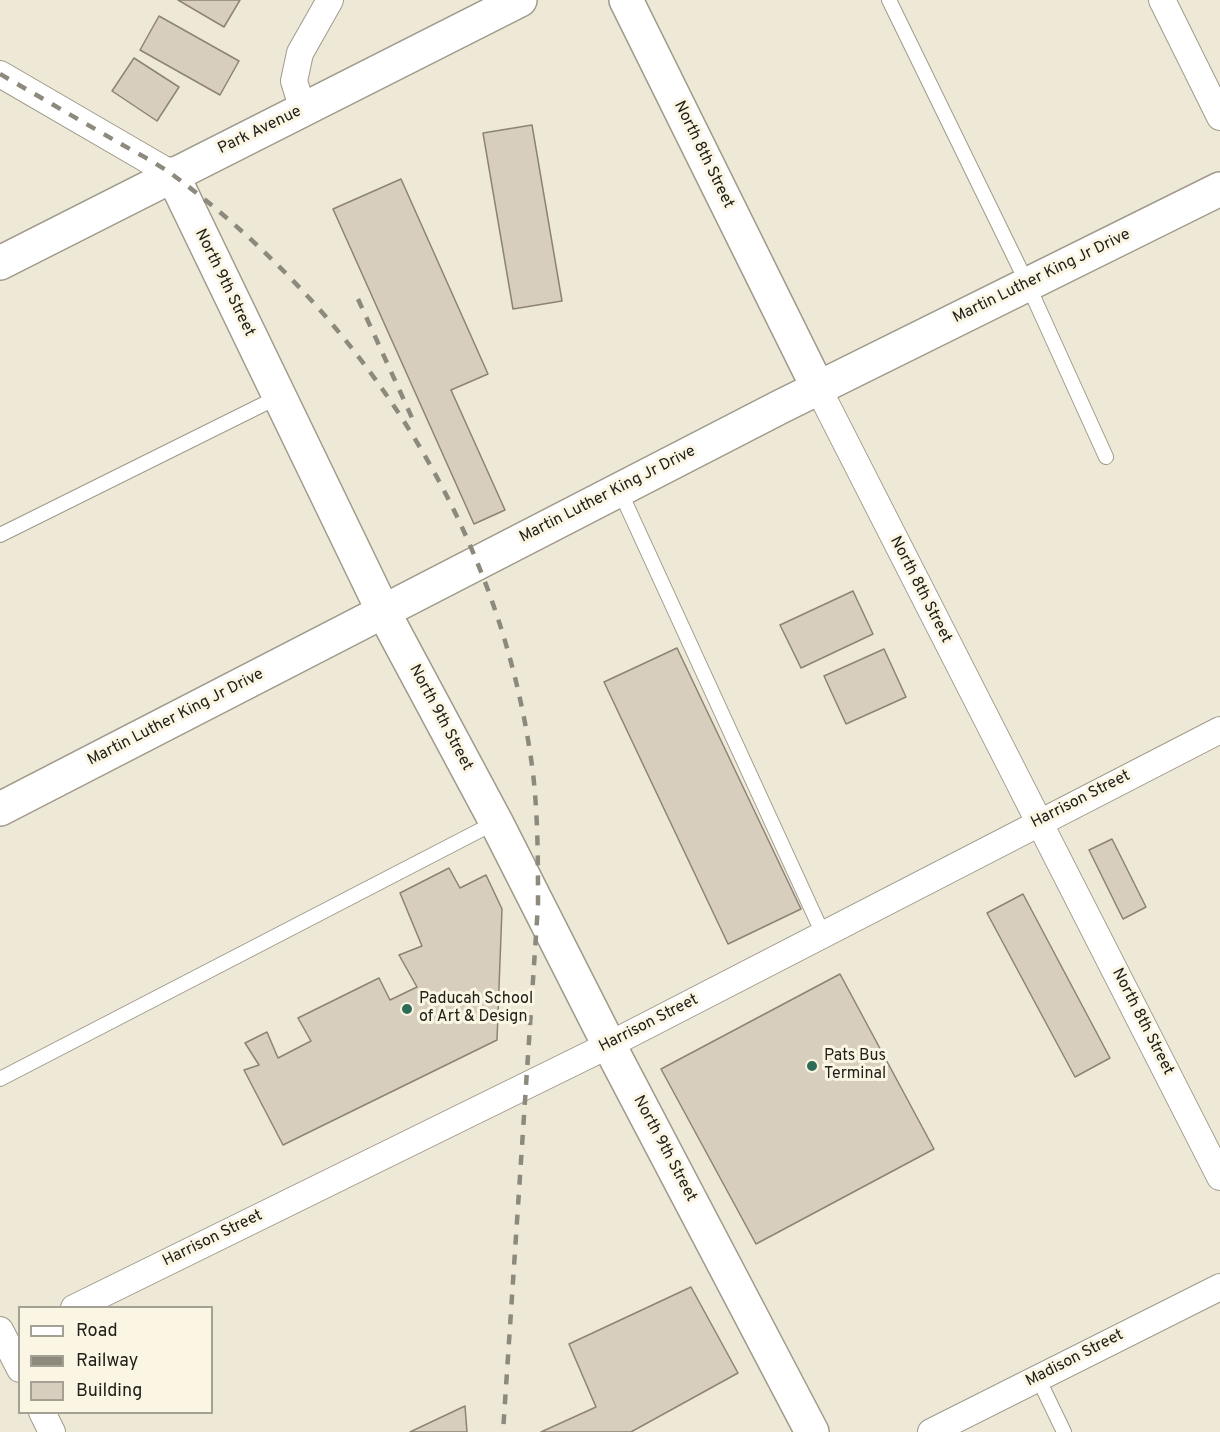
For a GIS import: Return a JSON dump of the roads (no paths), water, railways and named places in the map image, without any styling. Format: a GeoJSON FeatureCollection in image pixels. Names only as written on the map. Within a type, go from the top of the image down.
{"type":"FeatureCollection","features":[{"type":"Feature","properties":{"kind":"main road","name":"Park Avenue"},"geometry":{"type":"LineString","coordinates":[[0,263],[520,0]]}},
{"type":"Feature","properties":{"kind":"main road","name":"North 8th Street"},"geometry":{"type":"LineString","coordinates":[[626,0],[818,388]]}},
{"type":"Feature","properties":{"kind":"main road","name":"North 9th Street"},"geometry":{"type":"LineString","coordinates":[[172,174],[383,611],[496,822],[609,1045],[813,1432]]}},
{"type":"Feature","properties":{"kind":"main road","name":"Martin Luther King Jr Drive"},"geometry":{"type":"LineString","coordinates":[[0,809],[619,489],[1220,189]]}},
{"type":"Feature","properties":{"kind":"street"},"geometry":{"type":"LineString","coordinates":[[303,110],[294,81],[300,53],[330,0]]}},
{"type":"Feature","properties":{"kind":"street"},"geometry":{"type":"LineString","coordinates":[[1162,0],[1220,117]]}},
{"type":"Feature","properties":{"kind":"street"},"geometry":{"type":"LineString","coordinates":[[0,74],[172,174]]}},
{"type":"Feature","properties":{"kind":"street","name":"North 8th Street"},"geometry":{"type":"LineString","coordinates":[[818,388],[1220,1177]]}},
{"type":"Feature","properties":{"kind":"street","name":"Harrison Street"},"geometry":{"type":"LineString","coordinates":[[78,1306],[609,1045],[1220,730]]}},
{"type":"Feature","properties":{"kind":"street","name":"Madison Street"},"geometry":{"type":"LineString","coordinates":[[931,1432],[1220,1287]]}},
{"type":"Feature","properties":{"kind":"street"},"geometry":{"type":"LineString","coordinates":[[6,1337],[18,1364]]}},
{"type":"Feature","properties":{"kind":"street"},"geometry":{"type":"LineString","coordinates":[[43,1414],[52,1432]]}},
{"type":"Feature","properties":{"kind":"lane"},"geometry":{"type":"LineString","coordinates":[[889,0],[1028,285],[1107,457]]}},
{"type":"Feature","properties":{"kind":"lane"},"geometry":{"type":"LineString","coordinates":[[0,535],[280,396]]}},
{"type":"Feature","properties":{"kind":"lane"},"geometry":{"type":"LineString","coordinates":[[619,489],[823,934]]}},
{"type":"Feature","properties":{"kind":"lane"},"geometry":{"type":"LineString","coordinates":[[0,1079],[496,822]]}},
{"type":"Feature","properties":{"kind":"lane"},"geometry":{"type":"LineString","coordinates":[[1038,1378],[1064,1432]]}},
{"type":"Feature","properties":{"kind":"railway"},"geometry":{"type":"LineString","coordinates":[[0,74],[173,175],[243,232],[307,295],[364,364],[414,438],[457,516],[491,598],[517,684],[533,773],[538,856],[538,905],[503,1432]]}},
{"type":"Feature","properties":{"kind":"railway"},"geometry":{"type":"LineString","coordinates":[[358,299],[413,420]]}},
{"type":"Feature","properties":{"kind":"place","name":"Paducah School of Art & Design"},"geometry":{"type":"Point","coordinates":[407,1009]}},
{"type":"Feature","properties":{"kind":"place","name":"Pats Bus Terminal"},"geometry":{"type":"Point","coordinates":[812,1066]}}]}
